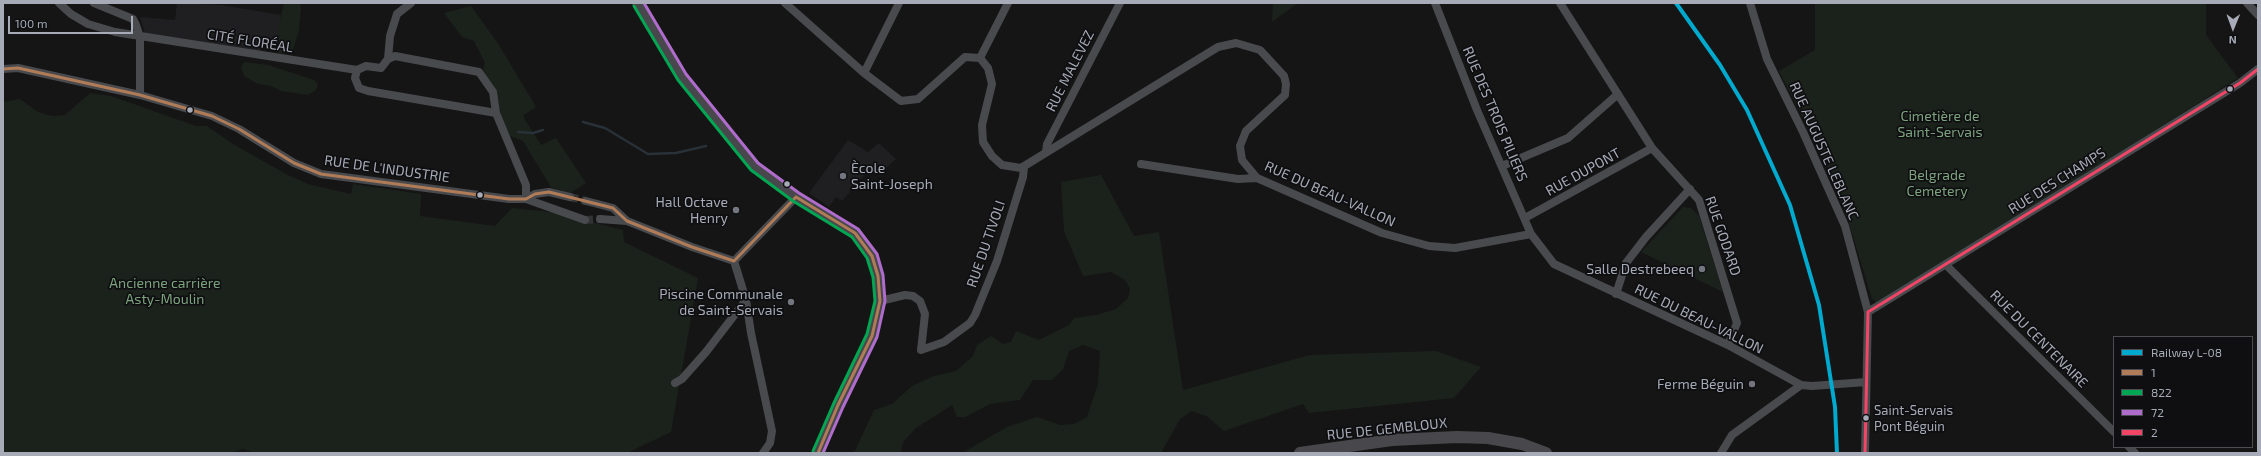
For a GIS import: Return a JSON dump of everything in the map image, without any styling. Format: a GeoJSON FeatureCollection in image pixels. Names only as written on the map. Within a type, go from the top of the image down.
{"type":"FeatureCollection","features":[{"type":"Feature","properties":{"kind":"main road"},"geometry":{"type":"LineString","coordinates":[[638,3],[682,77],[755,167],[796,197],[855,233],[872,256],[878,276],[880,300],[872,336],[838,405],[818,453]]}},
{"type":"Feature","properties":{"kind":"main road","name":"RUE DE GEMBLOUX"},"geometry":{"type":"LineString","coordinates":[[1300,453],[1392,440],[1457,437],[1488,438],[1522,444],[1546,453]]}},
{"type":"Feature","properties":{"kind":"street","name":"CITÉ FLORÉAL"},"geometry":{"type":"LineString","coordinates":[[59,3],[71,14],[88,24],[140,37],[356,70],[366,66],[381,68],[388,59],[395,56],[479,72],[493,92],[496,113],[526,185],[526,199]]}},
{"type":"Feature","properties":{"kind":"street"},"geometry":{"type":"LineString","coordinates":[[94,3],[133,19],[140,37],[140,95]]}},
{"type":"Feature","properties":{"kind":"street"},"geometry":{"type":"LineString","coordinates":[[388,59],[393,23],[397,14],[411,3]]}},
{"type":"Feature","properties":{"kind":"street"},"geometry":{"type":"LineString","coordinates":[[785,3],[864,72],[895,98],[901,101],[918,99],[965,57],[980,58],[988,68],[992,84],[982,125],[983,142],[992,156],[1002,165],[1012,168],[1024,167]]}},
{"type":"Feature","properties":{"kind":"street"},"geometry":{"type":"LineString","coordinates":[[864,72],[899,3]]}},
{"type":"Feature","properties":{"kind":"street"},"geometry":{"type":"LineString","coordinates":[[980,58],[1008,3]]}},
{"type":"Feature","properties":{"kind":"street","name":"RUE MALEVEZ"},"geometry":{"type":"LineString","coordinates":[[1046,152],[1047,144],[1120,3]]}},
{"type":"Feature","properties":{"kind":"street","name":"RUE DES TROIS PILIERS"},"geometry":{"type":"LineString","coordinates":[[1435,3],[1477,110],[1531,234]]}},
{"type":"Feature","properties":{"kind":"street","name":"RUE GODARD"},"geometry":{"type":"LineString","coordinates":[[1560,3],[1652,148],[1699,200],[1737,323],[1728,345]]}},
{"type":"Feature","properties":{"kind":"street","name":"RUE AUGUSTE LEBLANC"},"geometry":{"type":"LineString","coordinates":[[1750,3],[1767,59],[1803,132],[1845,226],[1868,312],[1865,453]]}},
{"type":"Feature","properties":{"kind":"street"},"geometry":{"type":"LineString","coordinates":[[2247,3],[2258,15]]}},
{"type":"Feature","properties":{"kind":"street","name":"RUE DU BEAU-VALLON"},"geometry":{"type":"LineString","coordinates":[[1024,167],[1218,47],[1236,43],[1260,50],[1278,68],[1284,76],[1286,84],[1285,95],[1246,130],[1240,146],[1242,160],[1257,178],[1382,233],[1429,246],[1455,248],[1531,234],[1554,264],[1728,345],[1801,385]]}},
{"type":"Feature","properties":{"kind":"street","name":"RUE DE L'INDUSTRIE"},"geometry":{"type":"LineString","coordinates":[[3,69],[18,68],[140,95],[212,116],[240,129],[294,163],[321,174],[488,197],[526,199],[585,220]]}},
{"type":"Feature","properties":{"kind":"street","name":"RUE DES CHAMPS"},"geometry":{"type":"LineString","coordinates":[[1868,312],[2240,83],[2258,69]]}},
{"type":"Feature","properties":{"kind":"street"},"geometry":{"type":"LineString","coordinates":[[356,70],[356,83],[359,88],[368,92],[496,113]]}},
{"type":"Feature","properties":{"kind":"street"},"geometry":{"type":"LineString","coordinates":[[1502,166],[1568,138],[1618,94]]}},
{"type":"Feature","properties":{"kind":"street","name":"RUE DUPONT"},"geometry":{"type":"LineString","coordinates":[[1525,218],[1652,148]]}},
{"type":"Feature","properties":{"kind":"street"},"geometry":{"type":"LineString","coordinates":[[1141,164],[1238,179],[1257,178]]}},
{"type":"Feature","properties":{"kind":"street","name":"RUE DU TIVOLI"},"geometry":{"type":"LineString","coordinates":[[880,300],[905,295],[913,296],[920,301],[925,314],[920,350],[944,342],[970,323],[975,315],[997,261],[1023,177],[1024,167]]}},
{"type":"Feature","properties":{"kind":"street"},"geometry":{"type":"LineString","coordinates":[[1616,294],[1626,263],[1646,237],[1690,189]]}},
{"type":"Feature","properties":{"kind":"street","name":"RUE DE L'INDUSTRIE"},"geometry":{"type":"LineString","coordinates":[[526,199],[535,194],[549,192],[570,197]]}},
{"type":"Feature","properties":{"kind":"street"},"geometry":{"type":"LineString","coordinates":[[734,261],[796,197]]}},
{"type":"Feature","properties":{"kind":"street"},"geometry":{"type":"LineString","coordinates":[[586,201],[613,208],[627,222]]}},
{"type":"Feature","properties":{"kind":"street"},"geometry":{"type":"LineString","coordinates":[[600,219],[627,222],[692,247],[734,261]]}},
{"type":"Feature","properties":{"kind":"street"},"geometry":{"type":"LineString","coordinates":[[734,261],[746,300],[751,333],[765,391],[772,430],[770,443],[763,453]]}},
{"type":"Feature","properties":{"kind":"street","name":"RUE DU CENTENAIRE"},"geometry":{"type":"LineString","coordinates":[[1946,265],[2113,431]]}},
{"type":"Feature","properties":{"kind":"street"},"geometry":{"type":"LineString","coordinates":[[675,383],[682,379],[706,352],[746,300]]}},
{"type":"Feature","properties":{"kind":"street"},"geometry":{"type":"LineString","coordinates":[[1721,453],[1732,435],[1801,385],[1812,386],[1866,382]]}},
{"type":"Feature","properties":{"kind":"shaded area"},"geometry":{"type":"Polygon","coordinates":[[[177,3],[222,5],[281,15],[276,44],[263,42],[261,51],[145,33],[140,17],[175,20],[177,3]]]}},
{"type":"Feature","properties":{"kind":"shaded area","name":"Ècole Saint-Joseph"},"geometry":{"type":"Polygon","coordinates":[[[848,140],[868,152],[879,143],[896,159],[882,172],[875,165],[849,190],[850,192],[842,201],[836,197],[829,207],[809,193],[848,140]]]}},
{"type":"Feature","properties":{"kind":"green space"},"geometry":{"type":"Polygon","coordinates":[[[284,3],[299,3],[301,7],[299,30],[293,50],[286,50],[285,53],[280,53],[273,51],[284,3]]]}},
{"type":"Feature","properties":{"kind":"green space"},"geometry":{"type":"Polygon","coordinates":[[[1273,3],[1305,3],[1295,5],[1272,22],[1273,3]]]}},
{"type":"Feature","properties":{"kind":"green space","name":"Cimetière de Saint-Servais"},"geometry":{"type":"Polygon","coordinates":[[[1815,3],[2206,3],[2206,35],[2238,78],[2016,219],[1877,302],[1872,299],[1848,220],[1827,166],[1779,71],[1815,50],[1815,3]]]}},
{"type":"Feature","properties":{"kind":"green space"},"geometry":{"type":"Polygon","coordinates":[[[471,6],[499,45],[536,107],[524,115],[524,118],[541,145],[556,138],[586,183],[570,193],[551,187],[523,141],[508,135],[501,118],[498,100],[483,70],[485,63],[474,41],[462,37],[444,13],[471,6]]]}},
{"type":"Feature","properties":{"kind":"green space"},"geometry":{"type":"Polygon","coordinates":[[[244,62],[268,65],[314,80],[318,84],[316,90],[308,95],[281,91],[271,86],[258,84],[244,76],[241,67],[244,62]]]}},
{"type":"Feature","properties":{"kind":"green space","name":"Ancienne carrière Asty-Moulin"},"geometry":{"type":"Polygon","coordinates":[[[90,93],[111,96],[196,126],[207,126],[233,144],[288,175],[308,184],[351,194],[353,184],[421,194],[420,216],[495,226],[512,208],[551,212],[623,230],[624,242],[698,278],[671,432],[627,453],[254,453],[243,449],[230,453],[3,453],[3,102],[20,99],[38,112],[52,116],[65,115],[90,93]]]}},
{"type":"Feature","properties":{"kind":"green space"},"geometry":{"type":"Polygon","coordinates":[[[1101,175],[1134,236],[1159,232],[1183,390],[1310,355],[1436,351],[1481,367],[1454,398],[1309,413],[1303,404],[1224,431],[1208,417],[1192,411],[1180,419],[1161,453],[962,453],[1007,427],[1037,417],[1060,425],[1074,424],[1087,417],[1098,384],[1100,351],[1083,345],[1069,351],[1063,369],[1052,380],[1033,380],[1020,400],[990,404],[965,417],[957,417],[952,405],[916,428],[903,442],[901,453],[854,453],[874,410],[892,404],[912,386],[934,376],[956,371],[973,356],[977,345],[991,336],[1003,344],[1011,342],[1016,331],[1039,340],[1069,325],[1074,318],[1096,315],[1116,309],[1128,298],[1130,289],[1125,280],[1111,272],[1083,276],[1064,231],[1061,182],[1101,175]]]}},
{"type":"Feature","properties":{"kind":"green space"},"geometry":{"type":"Polygon","coordinates":[[[1683,207],[1691,208],[1699,216],[1723,292],[1641,252],[1683,207]]]}},
{"type":"Feature","properties":{"kind":"waterway"},"geometry":{"type":"LineString","coordinates":[[583,122],[605,128],[648,154],[676,153],[706,146]]}},
{"type":"Feature","properties":{"kind":"waterway"},"geometry":{"type":"LineString","coordinates":[[518,132],[533,133],[543,130]]}},
{"type":"Feature","properties":{"kind":"tunnel"},"geometry":{"type":"LineString","coordinates":[[570,197],[586,201]]}},
{"type":"Feature","properties":{"kind":"tunnel"},"geometry":{"type":"LineString","coordinates":[[585,220],[600,219]]}},
{"type":"Feature","properties":{"kind":"rail line","name":"L-08"},"geometry":{"type":"LineString","coordinates":[[1676,3],[1720,65],[1747,110],[1790,205],[1819,305],[1835,407],[1837,453]]}},
{"type":"Feature","properties":{"kind":"transit line","name":"72"},"geometry":{"type":"LineString","coordinates":[[644,3],[686,74],[758,163],[799,193],[858,229],[877,254],[883,275],[885,301],[877,337],[843,407],[823,453]]}},
{"type":"Feature","properties":{"kind":"transit line","name":"822"},"geometry":{"type":"LineString","coordinates":[[634,6],[678,80],[751,170],[793,201],[852,237],[867,258],[873,277],[875,301],[867,334],[813,451]]}},
{"type":"Feature","properties":{"kind":"transit line","name":"1"},"geometry":{"type":"LineString","coordinates":[[3,69],[18,68],[140,95],[212,116],[239,129],[294,163],[321,174],[509,199],[526,199],[535,194],[549,192],[613,208],[627,221],[692,247],[734,261]]}},
{"type":"Feature","properties":{"kind":"transit line","name":"2"},"geometry":{"type":"LineString","coordinates":[[1868,312],[2240,83],[2258,69]]}},
{"type":"Feature","properties":{"kind":"transit line","name":"1"},"geometry":{"type":"LineString","coordinates":[[796,197],[855,233],[872,256],[878,276],[880,301],[872,336],[838,405],[818,453]]}},
{"type":"Feature","properties":{"kind":"transit line","name":"1"},"geometry":{"type":"LineString","coordinates":[[734,261],[796,197]]}},
{"type":"Feature","properties":{"kind":"transit line","name":"2"},"geometry":{"type":"LineString","coordinates":[[1865,453],[1868,312]]}},
{"type":"Feature","properties":{"kind":"place","name":"Ècole Saint-Joseph"},"geometry":{"type":"Point","coordinates":[843,176]}},
{"type":"Feature","properties":{"kind":"place","name":"Hall Octave Henry"},"geometry":{"type":"Point","coordinates":[736,210]}},
{"type":"Feature","properties":{"kind":"place","name":"Salle Destrebeeq"},"geometry":{"type":"Point","coordinates":[1702,269]}},
{"type":"Feature","properties":{"kind":"place","name":"Piscine Communale de Saint-Servais"},"geometry":{"type":"Point","coordinates":[791,302]}},
{"type":"Feature","properties":{"kind":"place","name":"Ferme Béguin"},"geometry":{"type":"Point","coordinates":[1752,384]}},
{"type":"Feature","properties":{"kind":"place","name":"Saint-Servais Pont Béguin"},"geometry":{"type":"Point","coordinates":[1866,418]}},
{"type":"Feature","properties":{"kind":"park label","name":"Belgrade Cemetery"},"geometry":{"type":"Point","coordinates":[1937,184]}}]}
